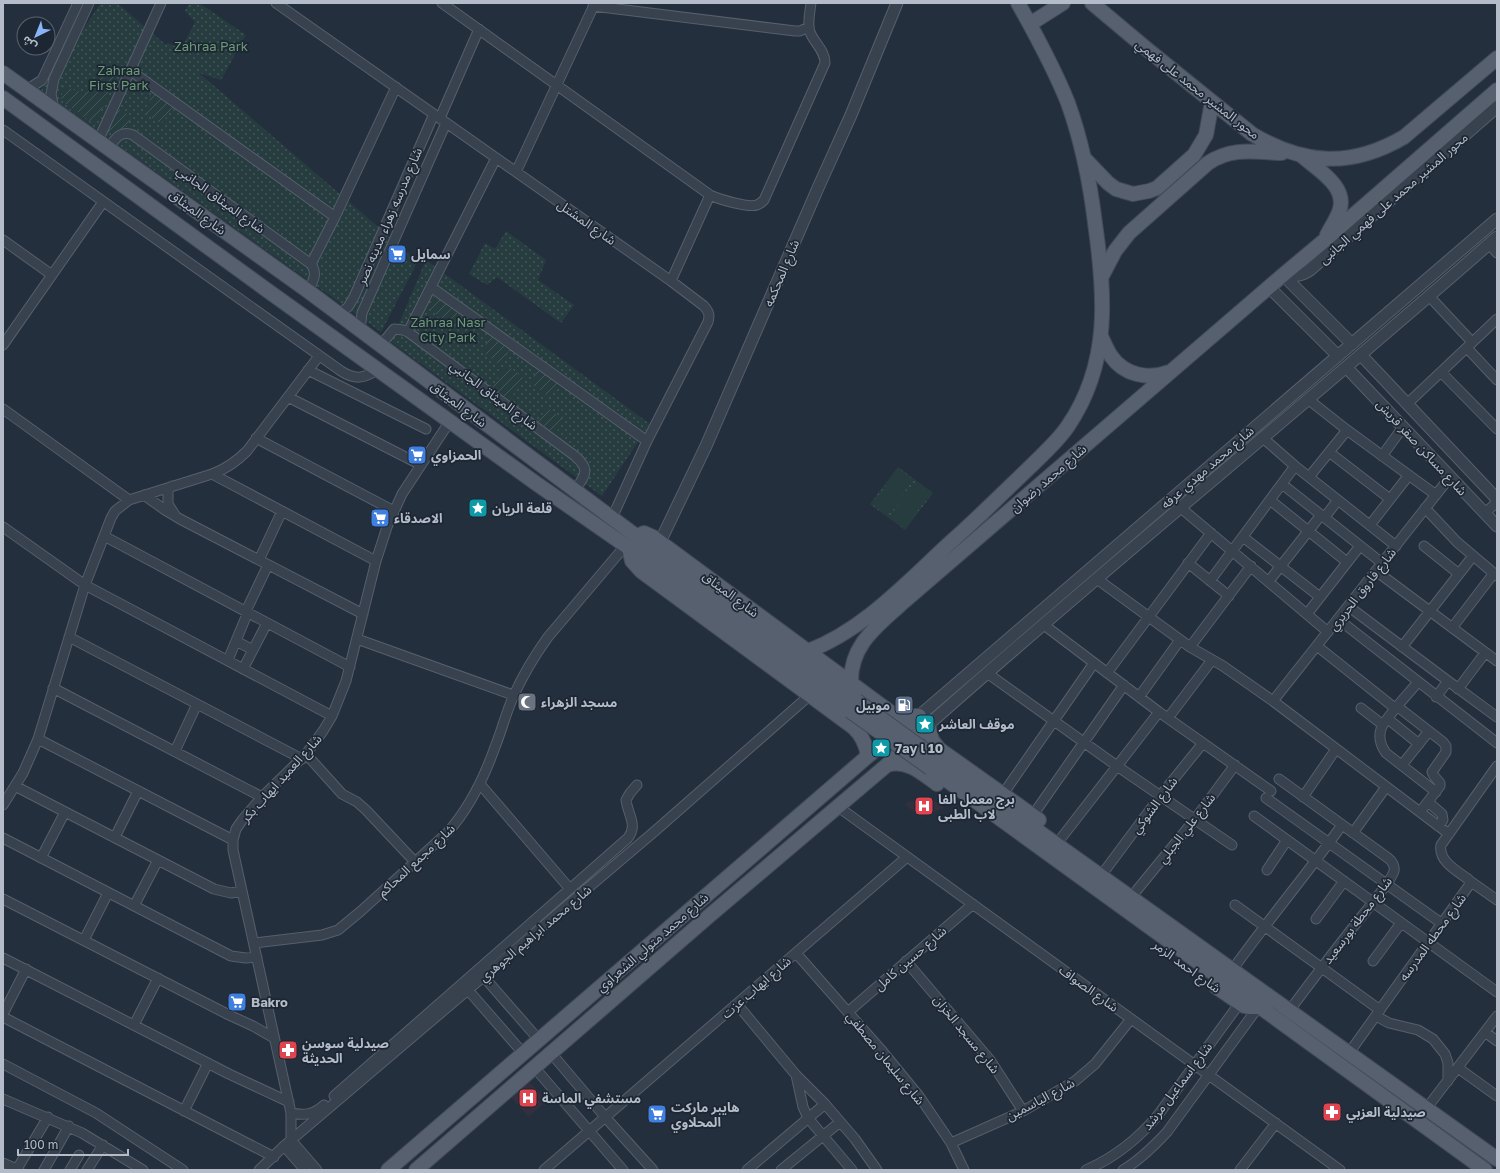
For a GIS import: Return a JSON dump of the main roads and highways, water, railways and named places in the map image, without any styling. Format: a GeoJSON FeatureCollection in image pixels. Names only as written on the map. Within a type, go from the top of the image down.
{"type":"FeatureCollection","features":[{"type":"Feature","properties":{"kind":"main road"},"geometry":{"type":"LineString","coordinates":[[1018,3],[1056,76],[1068,104],[1085,160],[1102,277]]}},
{"type":"Feature","properties":{"kind":"main road"},"geometry":{"type":"LineString","coordinates":[[1030,24],[1063,3]]}},
{"type":"Feature","properties":{"kind":"main road","name":"محور المشير محمد على فهمي"},"geometry":{"type":"LineString","coordinates":[[1092,3],[1252,134],[1270,145],[1297,155],[1330,159],[1346,158],[1361,156],[1390,145],[1404,137],[1497,58]]}},
{"type":"Feature","properties":{"kind":"main road","name":"شارع الميثاق"},"geometry":{"type":"LineString","coordinates":[[3,73],[308,291],[612,518],[630,543],[632,561],[641,571],[858,731],[865,742],[868,756]]}},
{"type":"Feature","properties":{"kind":"main road"},"geometry":{"type":"LineString","coordinates":[[1324,240],[1497,90]]}},
{"type":"Feature","properties":{"kind":"main road","name":"شارع الميثاق"},"geometry":{"type":"LineString","coordinates":[[3,98],[214,252],[582,516],[630,543]]}},
{"type":"Feature","properties":{"kind":"main road"},"geometry":{"type":"LineString","coordinates":[[1085,160],[1116,189],[1132,194],[1149,192],[1157,188],[1194,155],[1206,135],[1212,102]]}},
{"type":"Feature","properties":{"kind":"main road"},"geometry":{"type":"LineString","coordinates":[[1102,277],[1115,251],[1129,233],[1211,161],[1222,155],[1239,151],[1297,155],[1332,182],[1337,188],[1341,204],[1339,212],[1324,240]]}},
{"type":"Feature","properties":{"kind":"main road"},"geometry":{"type":"LineString","coordinates":[[214,252],[224,245],[226,233]]}},
{"type":"Feature","properties":{"kind":"main road","name":"شارع محمد رضوان"},"geometry":{"type":"LineString","coordinates":[[851,683],[852,665],[858,650],[873,630],[900,605],[1324,240]]}},
{"type":"Feature","properties":{"kind":"main road"},"geometry":{"type":"LineString","coordinates":[[239,270],[242,258],[246,254],[252,252]]}},
{"type":"Feature","properties":{"kind":"main road","name":"شارع محمد رضوان"},"geometry":{"type":"LineString","coordinates":[[808,651],[843,635],[875,611],[976,519],[1045,452],[1067,428],[1080,404],[1091,378],[1101,336],[1103,304],[1102,277]]}},
{"type":"Feature","properties":{"kind":"main road"},"geometry":{"type":"LineString","coordinates":[[1101,336],[1111,356],[1127,371],[1149,377],[1161,375],[1171,371]]}},
{"type":"Feature","properties":{"kind":"main road","name":"شارع الميثاق"},"geometry":{"type":"LineString","coordinates":[[630,543],[644,533],[649,534],[877,703],[895,714],[923,721]]}},
{"type":"Feature","properties":{"kind":"main road"},"geometry":{"type":"LineString","coordinates":[[630,543],[863,706],[1232,969]]}},
{"type":"Feature","properties":{"kind":"main road"},"geometry":{"type":"LineString","coordinates":[[630,543],[850,711],[1485,1170]]}},
{"type":"Feature","properties":{"kind":"main road"},"geometry":{"type":"LineString","coordinates":[[843,635],[848,646],[858,650]]}},
{"type":"Feature","properties":{"kind":"main road"},"geometry":{"type":"LineString","coordinates":[[858,731],[864,728],[872,720],[877,703]]}},
{"type":"Feature","properties":{"kind":"main road","name":"شارع احمد الزمر"},"geometry":{"type":"LineString","coordinates":[[923,721],[932,740],[939,749],[1004,794],[1224,954],[1232,969],[1289,1012],[1497,1159]]}},
{"type":"Feature","properties":{"kind":"main road","name":"شارع محمد متولي الشعراوي"},"geometry":{"type":"LineString","coordinates":[[388,1170],[868,756],[923,721]]}},
{"type":"Feature","properties":{"kind":"main road","name":"شارع محمد متولي الشعراوي"},"geometry":{"type":"LineString","coordinates":[[416,1170],[837,806],[887,765],[923,721]]}},
{"type":"Feature","properties":{"kind":"main road"},"geometry":{"type":"LineString","coordinates":[[918,771],[920,760],[925,754],[932,750],[939,749]]}},
{"type":"Feature","properties":{"kind":"main road","name":"شارع احمد الزمر"},"geometry":{"type":"LineString","coordinates":[[887,765],[901,763],[918,771],[1239,1004],[1249,1007],[1259,1006]]}},
{"type":"Feature","properties":{"kind":"main road"},"geometry":{"type":"LineString","coordinates":[[812,804],[812,811],[815,816],[818,818],[825,817]]}},
{"type":"Feature","properties":{"kind":"main road"},"geometry":{"type":"LineString","coordinates":[[795,819],[800,818],[805,820],[809,827],[807,832]]}},
{"type":"Feature","properties":{"kind":"main road"},"geometry":{"type":"LineString","coordinates":[[471,1098],[475,1109],[484,1112]]}},
{"type":"Feature","properties":{"kind":"main road"},"geometry":{"type":"LineString","coordinates":[[455,1112],[464,1116],[468,1126]]}},
{"type":"Feature","properties":{"kind":"place","name":"سمايل"},"geometry":{"type":"Point","coordinates":[397,254]}},
{"type":"Feature","properties":{"kind":"place","name":"الحمزاوي"},"geometry":{"type":"Point","coordinates":[417,455]}},
{"type":"Feature","properties":{"kind":"place","name":"قلعة الريان"},"geometry":{"type":"Point","coordinates":[478,508]}},
{"type":"Feature","properties":{"kind":"place","name":"الاصدقاء"},"geometry":{"type":"Point","coordinates":[380,518]}},
{"type":"Feature","properties":{"kind":"place","name":"مسجد الزهراء"},"geometry":{"type":"Point","coordinates":[527,702]}},
{"type":"Feature","properties":{"kind":"place","name":"موبيل"},"geometry":{"type":"Point","coordinates":[904,705]}},
{"type":"Feature","properties":{"kind":"place","name":"موقف العاشر"},"geometry":{"type":"Point","coordinates":[925,724]}},
{"type":"Feature","properties":{"kind":"place","name":"7ay l 10"},"geometry":{"type":"Point","coordinates":[881,748]}},
{"type":"Feature","properties":{"kind":"place","name":"برج معمل الفا لاب الطبى"},"geometry":{"type":"Point","coordinates":[924,806]}},
{"type":"Feature","properties":{"kind":"place","name":"Bakro"},"geometry":{"type":"Point","coordinates":[237,1002]}},
{"type":"Feature","properties":{"kind":"place","name":"صيدلية سوسن الحديثة"},"geometry":{"type":"Point","coordinates":[288,1050]}},
{"type":"Feature","properties":{"kind":"place","name":"مستشفي الماسة"},"geometry":{"type":"Point","coordinates":[528,1098]}},
{"type":"Feature","properties":{"kind":"place","name":"صيدلية العزبي"},"geometry":{"type":"Point","coordinates":[1332,1112]}},
{"type":"Feature","properties":{"kind":"place","name":"هايبر ماركت المحلاوي"},"geometry":{"type":"Point","coordinates":[657,1114]}},
{"type":"Feature","properties":{"kind":"park label","name":"Zahraa Park"},"geometry":{"type":"Point","coordinates":[211,46]}},
{"type":"Feature","properties":{"kind":"park label","name":"Zahraa First Park"},"geometry":{"type":"Point","coordinates":[119,78]}},
{"type":"Feature","properties":{"kind":"park label","name":"Zahraa Nasr City Park"},"geometry":{"type":"Point","coordinates":[448,330]}}]}
